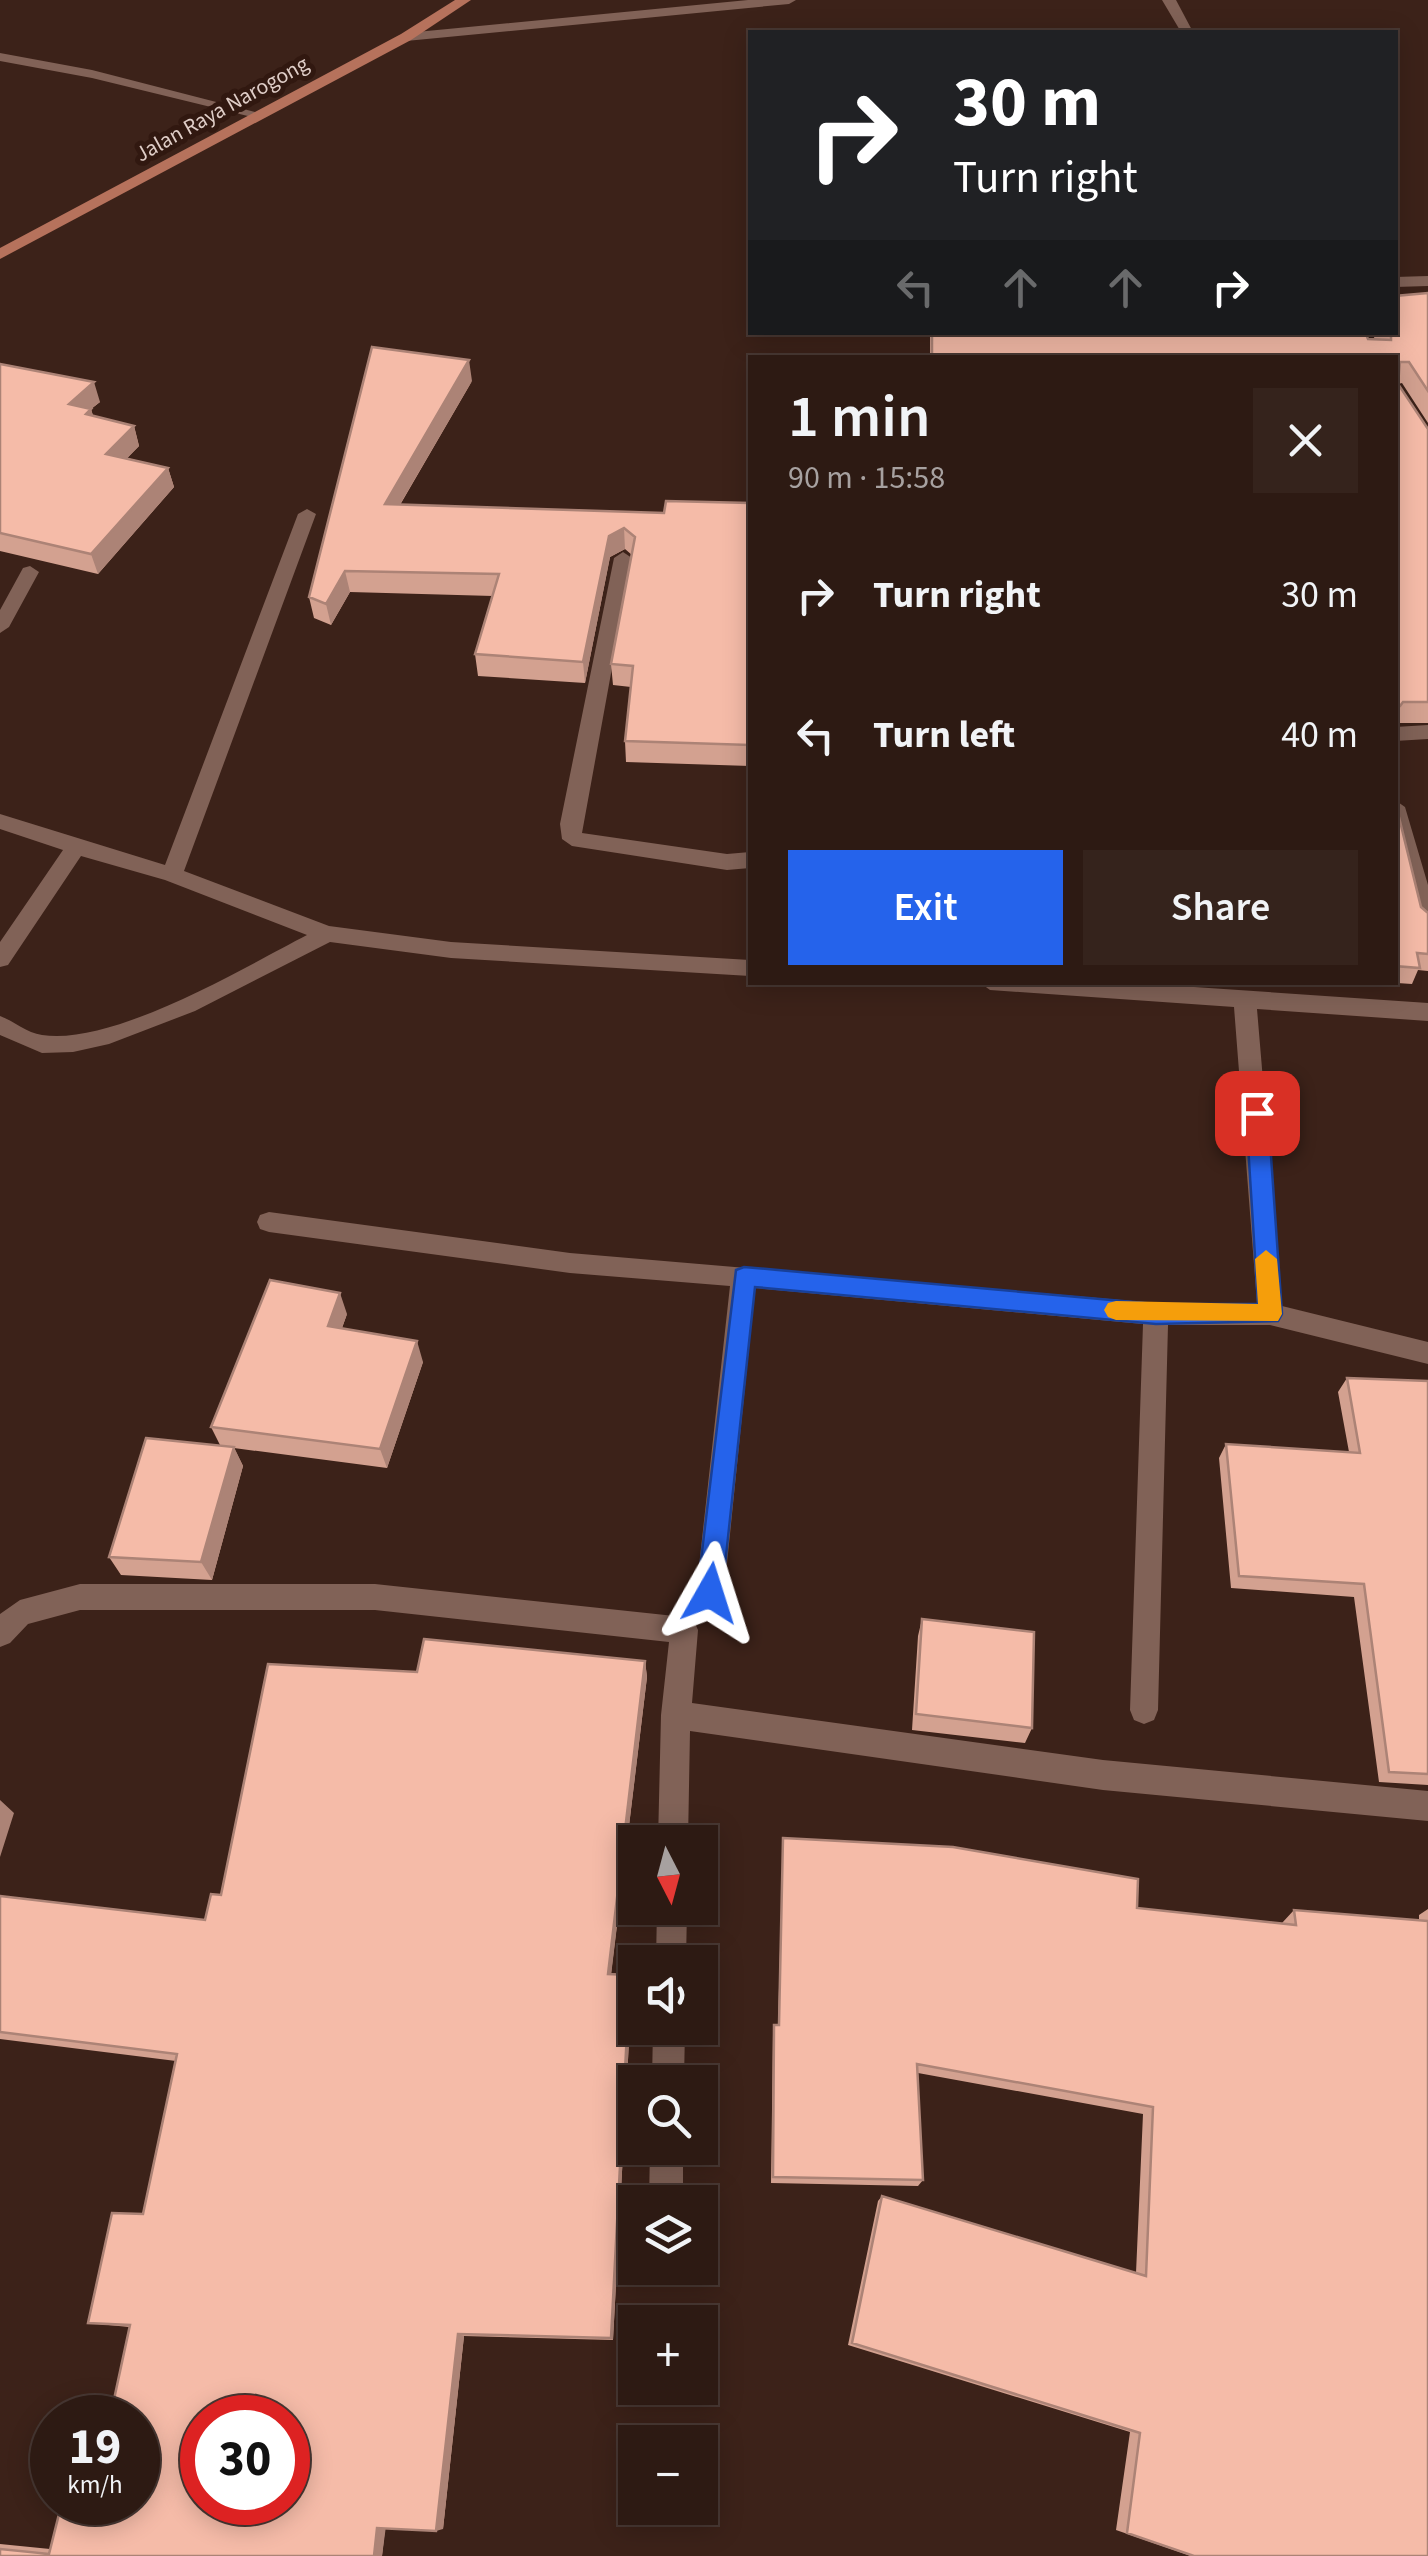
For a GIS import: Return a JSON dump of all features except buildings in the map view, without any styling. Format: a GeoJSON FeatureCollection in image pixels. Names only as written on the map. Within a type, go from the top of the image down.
{"type":"FeatureCollection","features":[{"type":"Feature","properties":{"kind":"main road","name":"Jalan Raya Narogong"},"geometry":{"type":"LineString","coordinates":[[0,254],[406,37],[464,0]]}},
{"type":"Feature","properties":{"kind":"street"},"geometry":{"type":"LineString","coordinates":[[406,37],[789,0]]}},
{"type":"Feature","properties":{"kind":"street"},"geometry":{"type":"LineString","coordinates":[[1169,0],[1186,30]]}},
{"type":"Feature","properties":{"kind":"street"},"geometry":{"type":"LineString","coordinates":[[0,56],[256,114]]}},
{"type":"Feature","properties":{"kind":"street"},"geometry":{"type":"LineString","coordinates":[[1398,282],[1428,282]]}},
{"type":"Feature","properties":{"kind":"street"},"geometry":{"type":"LineString","coordinates":[[172,875],[307,514]]}},
{"type":"Feature","properties":{"kind":"street"},"geometry":{"type":"LineString","coordinates":[[623,558],[570,824],[572,838],[727,862],[748,860]]}},
{"type":"Feature","properties":{"kind":"street"},"geometry":{"type":"LineString","coordinates":[[0,626],[30,572]]}},
{"type":"Feature","properties":{"kind":"street"},"geometry":{"type":"LineString","coordinates":[[1398,734],[1428,732]]}},
{"type":"Feature","properties":{"kind":"street"},"geometry":{"type":"LineString","coordinates":[[1398,818],[1428,923]]}},
{"type":"Feature","properties":{"kind":"street"},"geometry":{"type":"LineString","coordinates":[[0,821],[172,875],[327,934],[451,950],[748,968]]}},
{"type":"Feature","properties":{"kind":"street"},"geometry":{"type":"LineString","coordinates":[[0,959],[76,847]]}},
{"type":"Feature","properties":{"kind":"street"},"geometry":{"type":"LineString","coordinates":[[0,1025],[41,1044],[90,1038],[150,1021],[327,934]]}},
{"type":"Feature","properties":{"kind":"street"},"geometry":{"type":"LineString","coordinates":[[1038,985],[1428,1012]]}},
{"type":"Feature","properties":{"kind":"street"},"geometry":{"type":"LineString","coordinates":[[1246,998],[1270,1314]]}},
{"type":"Feature","properties":{"kind":"street"},"geometry":{"type":"LineString","coordinates":[[269,1222],[570,1262],[1156,1314],[1270,1314],[1428,1353]]}},
{"type":"Feature","properties":{"kind":"street"},"geometry":{"type":"LineString","coordinates":[[710,1593],[744,1277]]}},
{"type":"Feature","properties":{"kind":"street"},"geometry":{"type":"LineString","coordinates":[[1144,1710],[1156,1314]]}},
{"type":"Feature","properties":{"kind":"street"},"geometry":{"type":"LineString","coordinates":[[0,1634],[20,1613],[80,1597],[375,1597],[684,1630],[676,1715],[673,1825]]}},
{"type":"Feature","properties":{"kind":"street"},"geometry":{"type":"LineString","coordinates":[[676,1715],[1048,1769],[1428,1806]]}},
{"type":"Feature","properties":{"kind":"slow traffic"},"geometry":{"type":"LineString","coordinates":[[1116,1310],[1270,1314],[1266,1259]]}},
{"type":"Feature","properties":{"kind":"route"},"geometry":{"type":"LineString","coordinates":[[710,1593],[744,1277],[1156,1314],[1270,1314],[1257,1113]]}}]}
